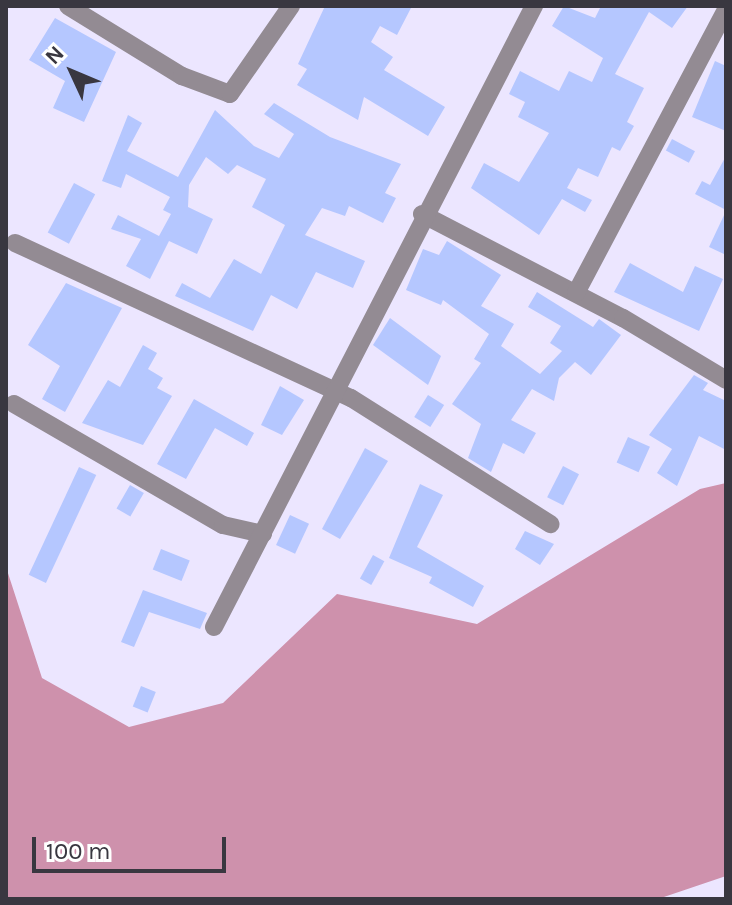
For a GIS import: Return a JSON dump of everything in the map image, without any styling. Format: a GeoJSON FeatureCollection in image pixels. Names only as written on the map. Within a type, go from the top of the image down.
{"type":"FeatureCollection","features":[{"type":"Feature","properties":{"kind":"street"},"geometry":{"type":"LineString","coordinates":[[68,6],[182,76],[237,93],[291,6]]}},
{"type":"Feature","properties":{"kind":"street"},"geometry":{"type":"LineString","coordinates":[[214,627],[337,392],[422,214],[534,6]]}},
{"type":"Feature","properties":{"kind":"street"},"geometry":{"type":"LineString","coordinates":[[576,293],[726,10]]}},
{"type":"Feature","properties":{"kind":"street"},"geometry":{"type":"LineString","coordinates":[[422,214],[576,293],[726,380]]}},
{"type":"Feature","properties":{"kind":"street"},"geometry":{"type":"LineString","coordinates":[[15,243],[337,392],[550,524]]}},
{"type":"Feature","properties":{"kind":"street"},"geometry":{"type":"LineString","coordinates":[[14,404],[212,519],[263,534]]}},
{"type":"Feature","properties":{"kind":"shaded area"},"geometry":{"type":"Polygon","coordinates":[[[726,483],[726,876],[658,899],[6,899],[6,567],[42,678],[129,727],[223,703],[337,594],[477,624],[700,489],[726,483]]]}},
{"type":"Feature","properties":{"kind":"building"},"geometry":{"type":"Polygon","coordinates":[[[325,6],[412,6],[397,35],[380,26],[371,42],[393,57],[384,70],[445,107],[428,136],[364,97],[358,120],[297,85],[307,69],[298,64],[325,6]]]}},
{"type":"Feature","properties":{"kind":"building"},"geometry":{"type":"Polygon","coordinates":[[[564,6],[595,18],[601,6],[688,6],[672,28],[649,12],[615,74],[644,88],[627,122],[634,126],[620,151],[612,147],[598,177],[578,168],[567,188],[592,200],[585,212],[562,199],[539,235],[471,188],[484,163],[519,182],[549,133],[518,117],[525,102],[509,94],[520,71],[559,91],[569,71],[592,82],[603,58],[552,26],[564,6]]]}},
{"type":"Feature","properties":{"kind":"building"},"geometry":{"type":"Polygon","coordinates":[[[55,18],[116,52],[84,122],[53,108],[65,81],[29,60],[55,18]]]}},
{"type":"Feature","properties":{"kind":"building"},"geometry":{"type":"Polygon","coordinates":[[[715,61],[726,66],[726,131],[692,117],[715,61]]]}},
{"type":"Feature","properties":{"kind":"building"},"geometry":{"type":"Polygon","coordinates":[[[274,103],[330,137],[401,164],[385,193],[396,198],[383,223],[349,206],[345,216],[322,208],[305,235],[365,261],[353,288],[316,272],[297,309],[271,295],[253,331],[175,296],[182,283],[210,298],[234,259],[261,274],[285,225],[252,207],[266,179],[237,165],[228,174],[206,157],[189,185],[188,207],[213,219],[197,254],[169,241],[150,279],[126,266],[141,239],[111,229],[118,215],[159,236],[171,214],[163,210],[170,197],[126,174],[121,188],[102,181],[128,115],[142,123],[127,151],[178,177],[215,110],[254,146],[279,158],[294,134],[264,114],[274,103]]]}},
{"type":"Feature","properties":{"kind":"building"},"geometry":{"type":"Polygon","coordinates":[[[672,139],[695,151],[689,163],[666,150],[672,139]]]}},
{"type":"Feature","properties":{"kind":"building"},"geometry":{"type":"Polygon","coordinates":[[[726,156],[726,210],[695,194],[702,181],[710,185],[726,156]]]}},
{"type":"Feature","properties":{"kind":"building"},"geometry":{"type":"Polygon","coordinates":[[[74,183],[95,194],[69,244],[48,232],[74,183]]]}},
{"type":"Feature","properties":{"kind":"building"},"geometry":{"type":"Polygon","coordinates":[[[726,211],[726,255],[709,247],[726,211]]]}},
{"type":"Feature","properties":{"kind":"building"},"geometry":{"type":"Polygon","coordinates":[[[447,241],[501,275],[481,306],[514,324],[501,346],[540,374],[562,351],[550,343],[561,326],[528,307],[537,292],[593,327],[599,319],[621,335],[591,375],[575,362],[559,378],[554,401],[532,389],[511,420],[536,433],[524,454],[503,443],[491,472],[468,458],[481,424],[452,404],[481,363],[474,359],[489,334],[443,300],[441,305],[406,290],[423,249],[439,255],[447,241]]]}},
{"type":"Feature","properties":{"kind":"building"},"geometry":{"type":"Polygon","coordinates":[[[630,263],[683,292],[695,266],[723,279],[699,331],[614,292],[630,263]]]}},
{"type":"Feature","properties":{"kind":"building"},"geometry":{"type":"Polygon","coordinates":[[[66,283],[122,308],[65,412],[42,399],[60,366],[28,345],[66,283]]]}},
{"type":"Feature","properties":{"kind":"building"},"geometry":{"type":"Polygon","coordinates":[[[390,318],[441,356],[428,385],[373,345],[390,318]]]}},
{"type":"Feature","properties":{"kind":"building"},"geometry":{"type":"Polygon","coordinates":[[[143,345],[157,353],[148,369],[163,378],[157,388],[172,396],[143,445],[82,423],[108,380],[120,387],[143,345]]]}},
{"type":"Feature","properties":{"kind":"building"},"geometry":{"type":"Polygon","coordinates":[[[694,375],[708,383],[703,390],[726,401],[726,450],[699,436],[677,486],[657,473],[672,449],[649,435],[694,375]]]}},
{"type":"Feature","properties":{"kind":"building"},"geometry":{"type":"Polygon","coordinates":[[[280,386],[304,400],[282,435],[261,425],[280,386]]]}},
{"type":"Feature","properties":{"kind":"building"},"geometry":{"type":"Polygon","coordinates":[[[428,395],[444,405],[430,427],[414,417],[428,395]]]}},
{"type":"Feature","properties":{"kind":"building"},"geometry":{"type":"Polygon","coordinates":[[[194,399],[254,433],[247,446],[215,428],[186,479],[157,464],[194,399]]]}},
{"type":"Feature","properties":{"kind":"building"},"geometry":{"type":"Polygon","coordinates":[[[628,437],[650,447],[639,472],[617,463],[628,437]]]}},
{"type":"Feature","properties":{"kind":"building"},"geometry":{"type":"Polygon","coordinates":[[[365,448],[388,461],[340,539],[322,529],[365,448]]]}},
{"type":"Feature","properties":{"kind":"building"},"geometry":{"type":"Polygon","coordinates":[[[563,466],[579,474],[563,505],[547,497],[563,466]]]}},
{"type":"Feature","properties":{"kind":"building"},"geometry":{"type":"Polygon","coordinates":[[[79,467],[96,475],[46,583],[29,575],[79,467]]]}},
{"type":"Feature","properties":{"kind":"building"},"geometry":{"type":"Polygon","coordinates":[[[420,484],[443,495],[417,547],[484,586],[473,607],[429,583],[432,577],[389,558],[420,484]]]}},
{"type":"Feature","properties":{"kind":"building"},"geometry":{"type":"Polygon","coordinates":[[[130,485],[144,493],[130,516],[116,508],[130,485]]]}},
{"type":"Feature","properties":{"kind":"building"},"geometry":{"type":"Polygon","coordinates":[[[290,515],[309,524],[295,554],[276,545],[290,515]]]}},
{"type":"Feature","properties":{"kind":"building"},"geometry":{"type":"Polygon","coordinates":[[[525,531],[554,544],[540,565],[515,549],[525,531]]]}},
{"type":"Feature","properties":{"kind":"building"},"geometry":{"type":"Polygon","coordinates":[[[161,549],[190,561],[182,581],[153,569],[161,549]]]}},
{"type":"Feature","properties":{"kind":"building"},"geometry":{"type":"Polygon","coordinates":[[[373,555],[384,561],[371,585],[360,579],[373,555]]]}},
{"type":"Feature","properties":{"kind":"building"},"geometry":{"type":"Polygon","coordinates":[[[143,590],[207,613],[200,629],[149,612],[134,647],[121,642],[143,590]]]}},
{"type":"Feature","properties":{"kind":"building"},"geometry":{"type":"Polygon","coordinates":[[[141,686],[156,692],[148,712],[133,706],[141,686]]]}}]}
